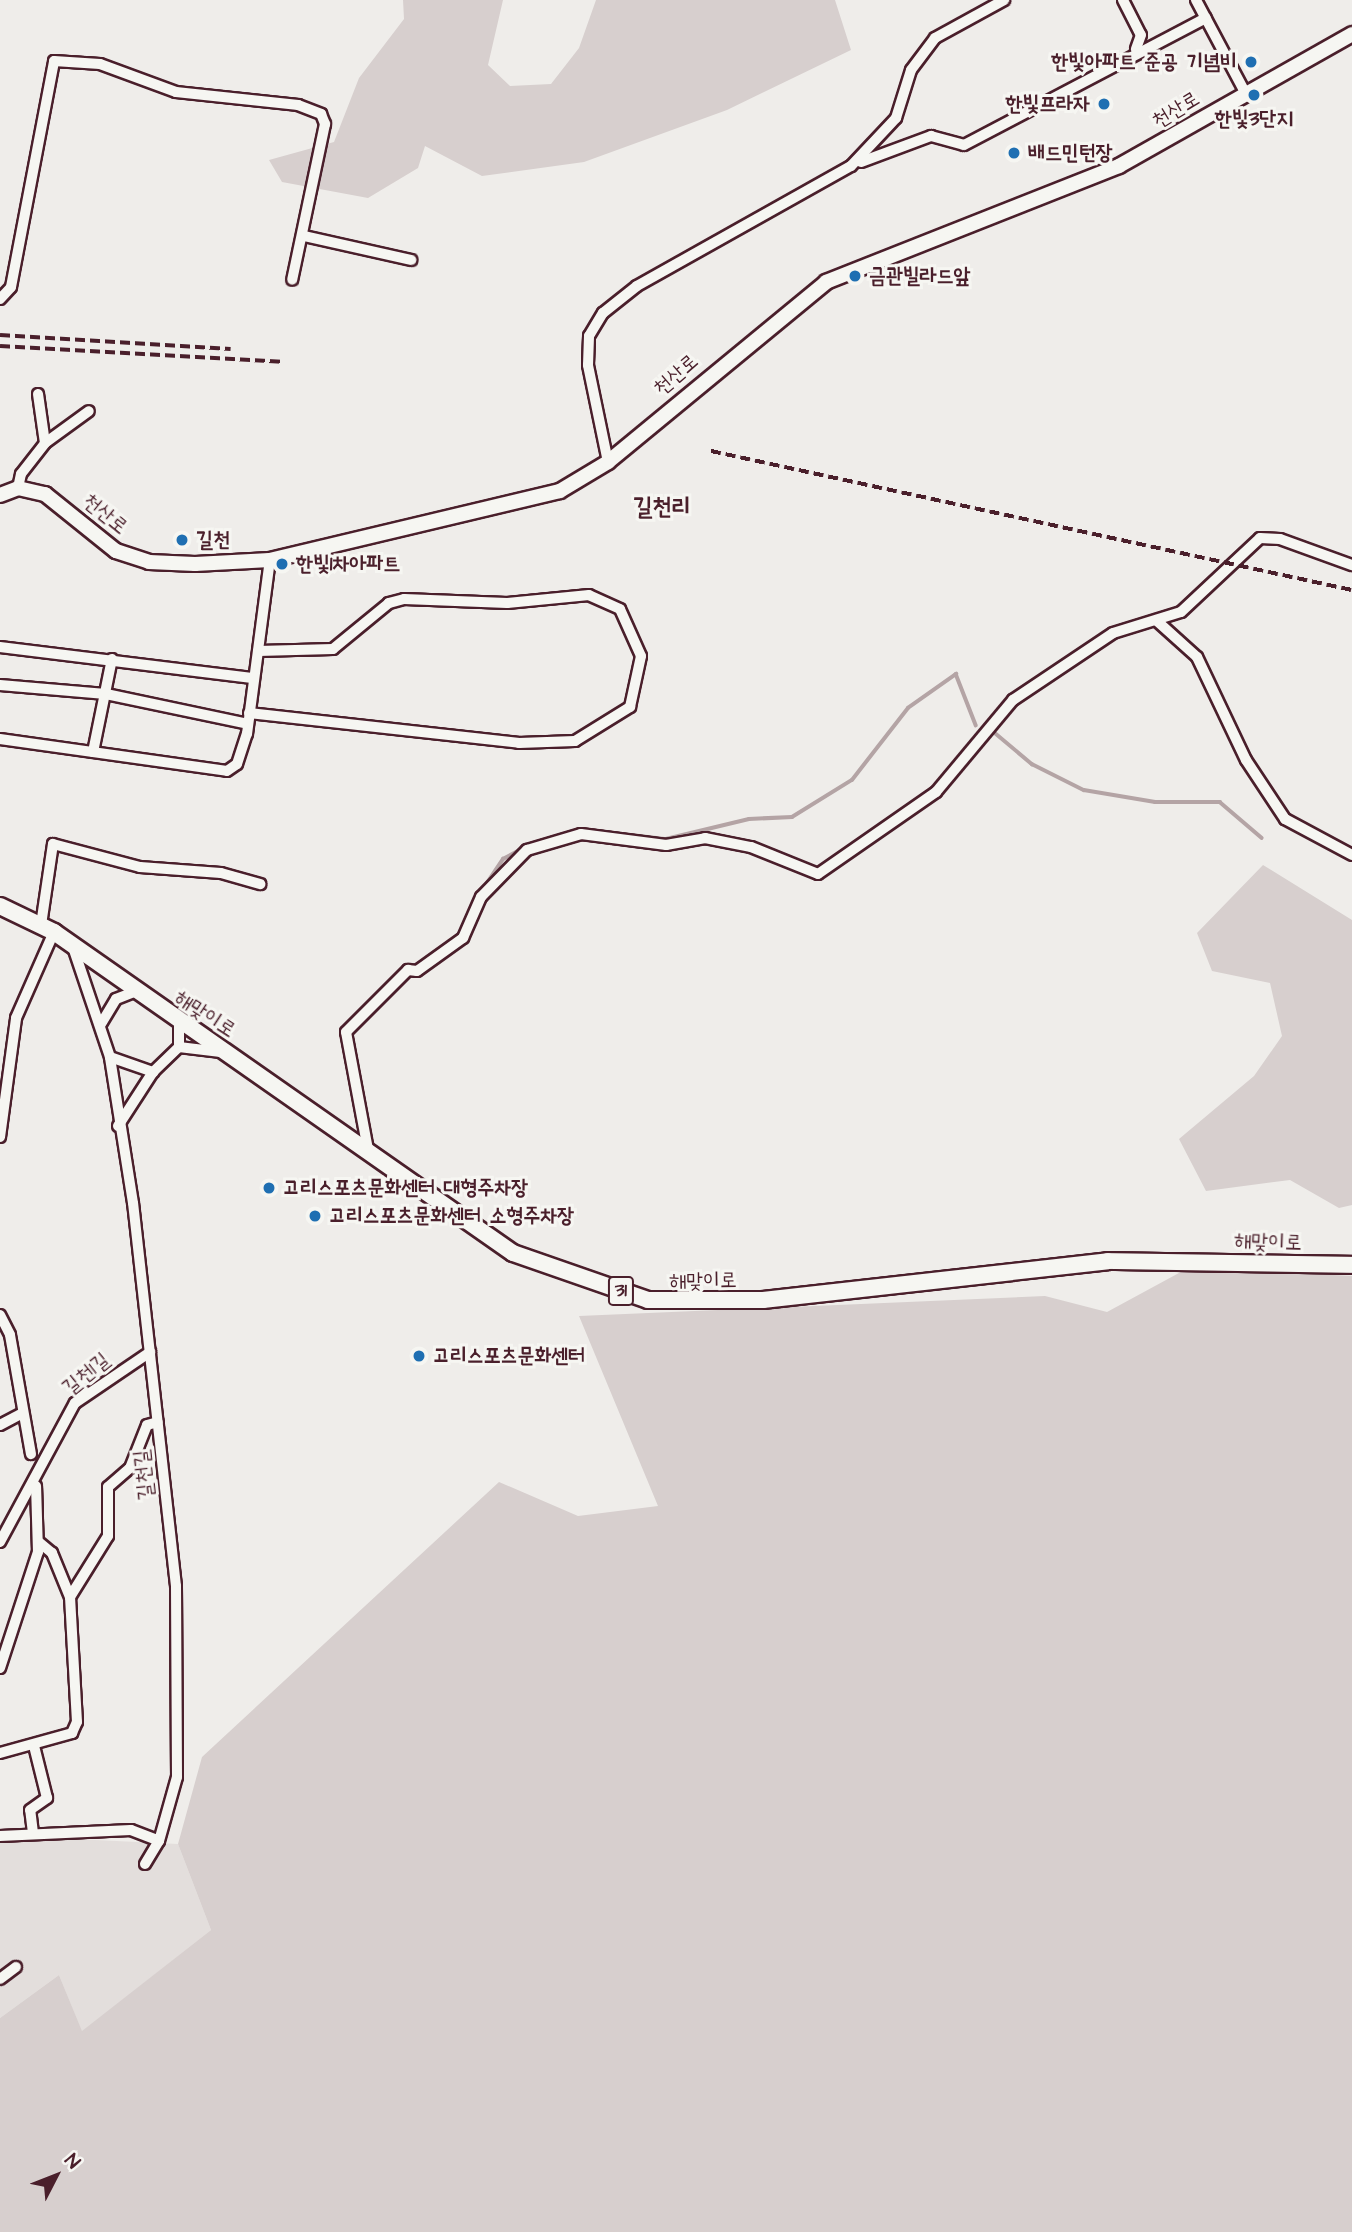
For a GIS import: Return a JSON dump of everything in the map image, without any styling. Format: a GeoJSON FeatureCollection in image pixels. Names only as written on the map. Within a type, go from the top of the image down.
{"type":"FeatureCollection","features":[{"type":"Feature","properties":{"kind":"main road","name":"해맞이로"},"geometry":{"type":"LineString","coordinates":[[0,906],[47,928],[134,992],[226,1052],[369,1155],[513,1253],[570,1277],[674,1304],[1108,1261],[1352,1265]]}},
{"type":"Feature","properties":{"kind":"street"},"geometry":{"type":"LineString","coordinates":[[851,166],[896,118],[911,70],[935,38],[1004,0]]}},
{"type":"Feature","properties":{"kind":"street"},"geometry":{"type":"LineString","coordinates":[[1123,0],[1141,35],[1136,49]]}},
{"type":"Feature","properties":{"kind":"street"},"geometry":{"type":"LineString","coordinates":[[1196,0],[1245,92]]}},
{"type":"Feature","properties":{"kind":"street"},"geometry":{"type":"LineString","coordinates":[[608,462],[588,365],[589,337],[603,313],[637,286],[851,166],[932,136],[964,145],[1136,49],[1159,46],[1206,18]]}},
{"type":"Feature","properties":{"kind":"street","name":"천산로"},"geometry":{"type":"LineString","coordinates":[[18,488],[46,494],[116,551],[149,562],[270,559],[533,499],[608,462],[826,282],[1077,186],[1192,127],[1245,92],[1352,34]]}},
{"type":"Feature","properties":{"kind":"street"},"geometry":{"type":"LineString","coordinates":[[0,299],[10,287],[54,61],[100,64],[154,87],[218,100],[313,108],[325,124],[304,236],[292,280]]}},
{"type":"Feature","properties":{"kind":"street"},"geometry":{"type":"LineString","coordinates":[[304,236],[411,260]]}},
{"type":"Feature","properties":{"kind":"street"},"geometry":{"type":"LineString","coordinates":[[38,394],[44,443]]}},
{"type":"Feature","properties":{"kind":"street"},"geometry":{"type":"LineString","coordinates":[[0,495],[18,488],[44,443],[89,411]]}},
{"type":"Feature","properties":{"kind":"street"},"geometry":{"type":"LineString","coordinates":[[369,1155],[346,1032],[408,970],[417,971],[463,939],[481,897],[527,850],[581,834],[666,845],[705,838],[751,846],[818,874],[944,785],[1013,700],[1114,633],[1181,612],[1260,538],[1280,539],[1352,565]]}},
{"type":"Feature","properties":{"kind":"street"},"geometry":{"type":"LineString","coordinates":[[0,739],[217,774],[237,764],[249,718],[270,559]]}},
{"type":"Feature","properties":{"kind":"street"},"geometry":{"type":"LineString","coordinates":[[0,685],[106,694],[249,718],[519,743],[575,741],[630,707],[641,656],[620,609],[589,595],[538,603],[404,599],[389,603],[333,649],[258,651]]}},
{"type":"Feature","properties":{"kind":"street"},"geometry":{"type":"LineString","coordinates":[[1157,621],[1197,657],[1256,780],[1284,819],[1352,855]]}},
{"type":"Feature","properties":{"kind":"street"},"geometry":{"type":"LineString","coordinates":[[0,647],[254,678]]}},
{"type":"Feature","properties":{"kind":"street"},"geometry":{"type":"LineString","coordinates":[[93,752],[111,659]]}},
{"type":"Feature","properties":{"kind":"street"},"geometry":{"type":"LineString","coordinates":[[0,1137],[16,1018],[47,928],[53,844],[140,867],[220,873],[261,884]]}},
{"type":"Feature","properties":{"kind":"street","name":"길천길"},"geometry":{"type":"LineString","coordinates":[[74,950],[110,1057],[150,1352],[176,1586],[177,1777],[159,1841],[145,1864]]}},
{"type":"Feature","properties":{"kind":"street"},"geometry":{"type":"LineString","coordinates":[[101,1024],[117,999],[134,992]]}},
{"type":"Feature","properties":{"kind":"street"},"geometry":{"type":"LineString","coordinates":[[118,1127],[153,1072],[179,1047],[179,1023]]}},
{"type":"Feature","properties":{"kind":"street"},"geometry":{"type":"LineString","coordinates":[[179,1047],[226,1052]]}},
{"type":"Feature","properties":{"kind":"street"},"geometry":{"type":"LineString","coordinates":[[110,1057],[153,1072]]}},
{"type":"Feature","properties":{"kind":"street"},"geometry":{"type":"LineString","coordinates":[[0,1315],[11,1342],[31,1454]]}},
{"type":"Feature","properties":{"kind":"street"},"geometry":{"type":"LineString","coordinates":[[0,1348],[11,1342]]}},
{"type":"Feature","properties":{"kind":"street","name":"길천1길"},"geometry":{"type":"LineString","coordinates":[[0,1542],[34,1471],[75,1403],[150,1352]]}},
{"type":"Feature","properties":{"kind":"street"},"geometry":{"type":"LineString","coordinates":[[0,1425],[23,1413]]}},
{"type":"Feature","properties":{"kind":"street"},"geometry":{"type":"LineString","coordinates":[[70,1597],[108,1536],[108,1487],[130,1468],[147,1425],[158,1422]]}},
{"type":"Feature","properties":{"kind":"street"},"geometry":{"type":"LineString","coordinates":[[0,1668],[40,1543],[36,1486]]}},
{"type":"Feature","properties":{"kind":"street"},"geometry":{"type":"LineString","coordinates":[[0,1753],[34,1746],[72,1733],[77,1722],[70,1597],[52,1553],[40,1543]]}},
{"type":"Feature","properties":{"kind":"street"},"geometry":{"type":"LineString","coordinates":[[33,1833],[30,1810],[47,1798],[34,1746]]}},
{"type":"Feature","properties":{"kind":"street"},"geometry":{"type":"LineString","coordinates":[[0,1836],[131,1830],[159,1841]]}},
{"type":"Feature","properties":{"kind":"street"},"geometry":{"type":"LineString","coordinates":[[0,1979],[16,1968]]}},
{"type":"Feature","properties":{"kind":"shaded area"},"geometry":{"type":"Polygon","coordinates":[[[403,0],[503,0],[488,65],[510,86],[551,84],[579,48],[596,0],[835,0],[851,50],[727,110],[584,162],[482,176],[425,146],[418,168],[368,198],[282,182],[269,160],[334,142],[359,78],[404,19],[403,0]]]}},
{"type":"Feature","properties":{"kind":"shaded area"},"geometry":{"type":"Polygon","coordinates":[[[1263,865],[1352,920],[1352,1205],[1339,1208],[1290,1180],[1206,1191],[1179,1139],[1254,1076],[1282,1036],[1270,983],[1212,971],[1197,933],[1263,865]]]}},
{"type":"Feature","properties":{"kind":"shaded area"},"geometry":{"type":"Polygon","coordinates":[[[1190,1267],[1352,1276],[1352,2232],[0,2232],[0,2018],[59,1975],[82,2031],[211,1930],[178,1844],[202,1757],[499,1482],[578,1516],[658,1506],[579,1316],[1045,1296],[1107,1312],[1190,1267]]]}},
{"type":"Feature","properties":{"kind":"shaded area"},"geometry":{"type":"Polygon","coordinates":[[[34,1837],[178,1844],[211,1930],[82,2032],[59,1975],[0,2018],[0,1842],[34,1837]]]}},
{"type":"Feature","properties":{"kind":"waterway"},"geometry":{"type":"LineString","coordinates":[[589,830],[666,839],[749,819],[792,817],[852,780],[908,708],[956,674],[976,725]]}},
{"type":"Feature","properties":{"kind":"waterway"},"geometry":{"type":"LineString","coordinates":[[994,732],[1032,764],[1084,790],[1155,802],[1220,802],[1262,838]]}},
{"type":"Feature","properties":{"kind":"waterway"},"geometry":{"type":"LineString","coordinates":[[529,845],[578,830]]}},
{"type":"Feature","properties":{"kind":"waterway"},"geometry":{"type":"LineString","coordinates":[[473,904],[503,859],[522,849]]}},
{"type":"Feature","properties":{"kind":"railway"},"geometry":{"type":"LineString","coordinates":[[0,335],[231,349]]}},
{"type":"Feature","properties":{"kind":"railway"},"geometry":{"type":"LineString","coordinates":[[0,346],[282,362]]}},
{"type":"Feature","properties":{"kind":"railway"},"geometry":{"type":"LineString","coordinates":[[711,451],[1352,590]]}},
{"type":"Feature","properties":{"kind":"place","name":"한빛아파트 준공 기념비"},"geometry":{"type":"Point","coordinates":[1251,62]}},
{"type":"Feature","properties":{"kind":"place","name":"한빛3단지"},"geometry":{"type":"Point","coordinates":[1254,95]}},
{"type":"Feature","properties":{"kind":"place","name":"한빛프라자"},"geometry":{"type":"Point","coordinates":[1104,104]}},
{"type":"Feature","properties":{"kind":"place","name":"배드민턴장"},"geometry":{"type":"Point","coordinates":[1014,153]}},
{"type":"Feature","properties":{"kind":"place","name":"금관빌라드앞"},"geometry":{"type":"Point","coordinates":[855,276]}},
{"type":"Feature","properties":{"kind":"place","name":"길천"},"geometry":{"type":"Point","coordinates":[182,540]}},
{"type":"Feature","properties":{"kind":"place","name":"한빛1차아파트"},"geometry":{"type":"Point","coordinates":[282,564]}},
{"type":"Feature","properties":{"kind":"place","name":"고리스포츠문화센터 대형주차장"},"geometry":{"type":"Point","coordinates":[269,1188]}},
{"type":"Feature","properties":{"kind":"place","name":"고리스포츠문화센터 소형주차장"},"geometry":{"type":"Point","coordinates":[315,1216]}},
{"type":"Feature","properties":{"kind":"place","name":"고리스포츠문화센터"},"geometry":{"type":"Point","coordinates":[419,1356]}},
{"type":"Feature","properties":{"kind":"district","name":"길천리"},"geometry":{"type":"Point","coordinates":[662,508]}}]}
